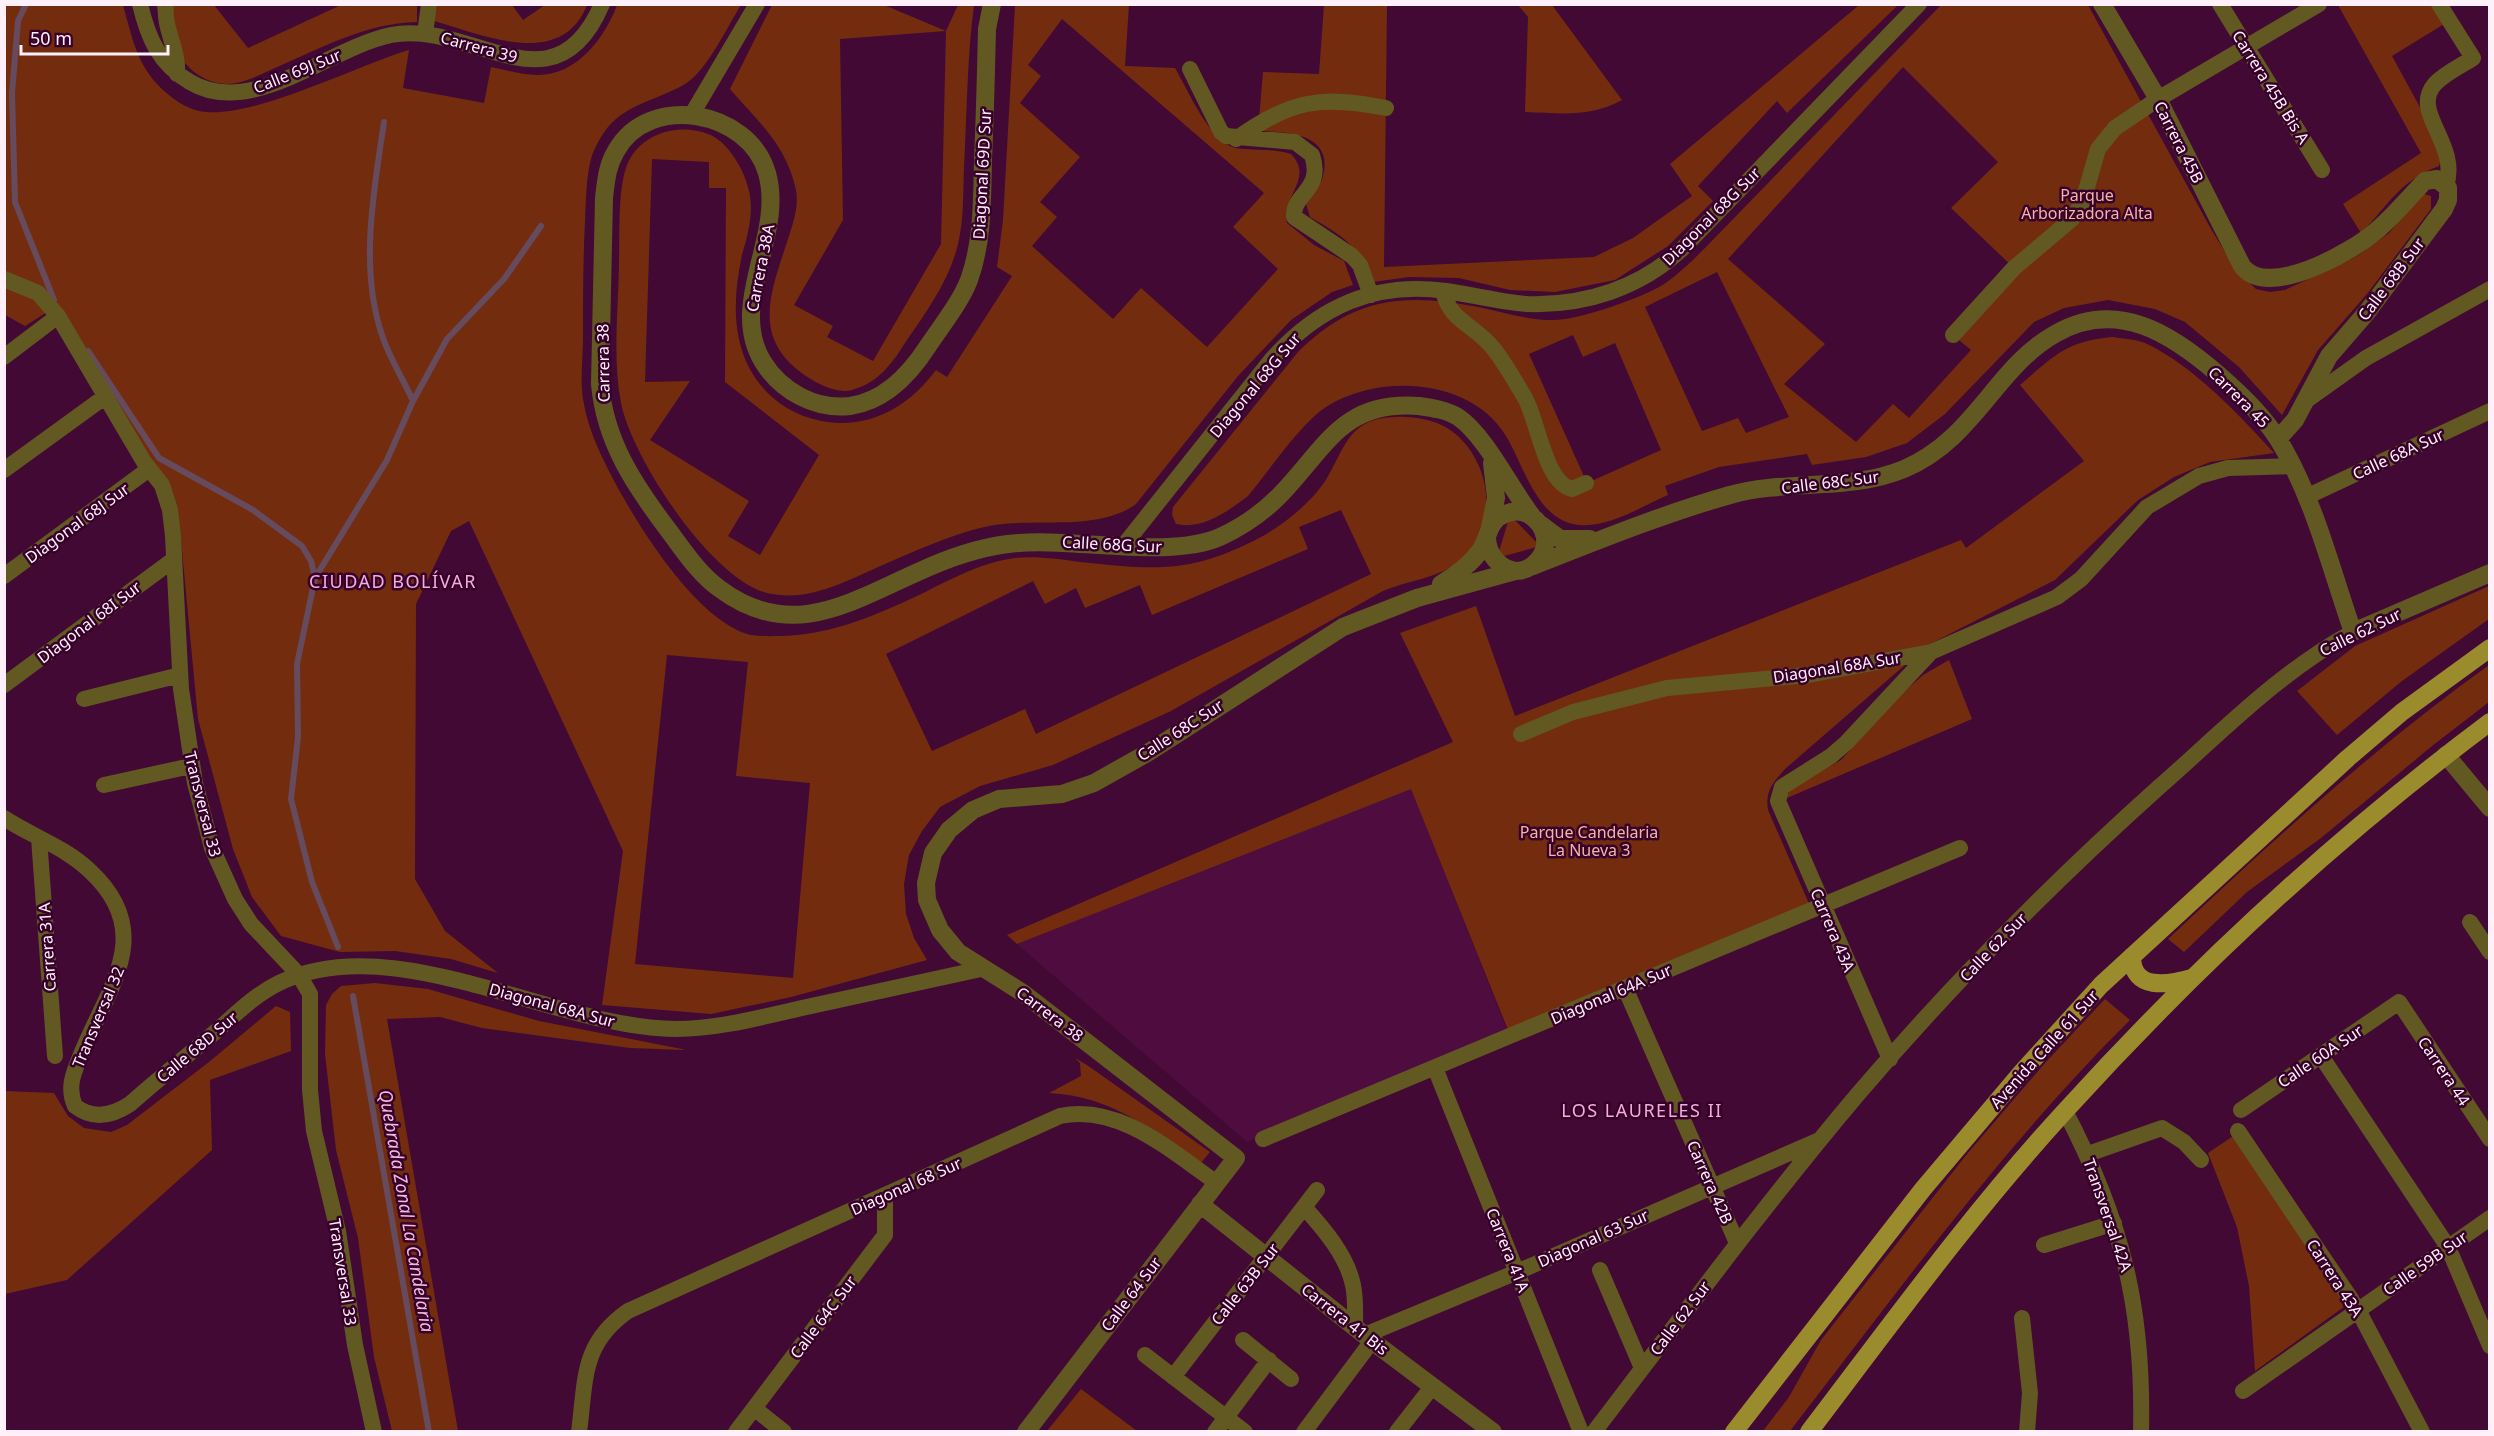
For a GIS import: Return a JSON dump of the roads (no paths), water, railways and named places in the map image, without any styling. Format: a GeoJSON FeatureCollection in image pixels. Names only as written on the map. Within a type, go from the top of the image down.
{"type":"FeatureCollection","features":[{"type":"Feature","properties":{"kind":"main road","name":"Avenida Calle 61 Sur"},"geometry":{"type":"LineString","coordinates":[[1734,1431],[1930,1180],[2021,1073],[2101,986],[2298,802],[2403,712],[2490,648]]}},
{"type":"Feature","properties":{"kind":"main road"},"geometry":{"type":"LineString","coordinates":[[1809,1431],[1971,1223],[2065,1111],[2194,977],[2310,868],[2446,755],[2490,722]]}},
{"type":"Feature","properties":{"kind":"main road"},"geometry":{"type":"LineString","coordinates":[[2132,956],[2135,973],[2145,981],[2158,985],[2173,984],[2194,977]]}},
{"type":"Feature","properties":{"kind":"street","name":"Calle 69J Sur"},"geometry":{"type":"LineString","coordinates":[[140,4],[149,36],[164,61],[177,74],[209,90],[236,93],[250,91],[366,43]]}},
{"type":"Feature","properties":{"kind":"street"},"geometry":{"type":"LineString","coordinates":[[166,4],[169,30],[178,59],[177,74]]}},
{"type":"Feature","properties":{"kind":"street"},"geometry":{"type":"LineString","coordinates":[[425,34],[429,4]]}},
{"type":"Feature","properties":{"kind":"street","name":"Carrera 39"},"geometry":{"type":"LineString","coordinates":[[366,43],[391,35],[425,34],[500,55],[536,60],[548,59],[568,51],[586,35],[602,4]]}},
{"type":"Feature","properties":{"kind":"street"},"geometry":{"type":"LineString","coordinates":[[692,114],[757,4]]}},
{"type":"Feature","properties":{"kind":"street","name":"Diagonal 69D Sur"},"geometry":{"type":"LineString","coordinates":[[848,406],[877,397],[896,385],[915,366],[968,281],[981,231],[987,29],[992,4]]}},
{"type":"Feature","properties":{"kind":"street","name":"Diagonal 68G Sur"},"geometry":{"type":"LineString","coordinates":[[1124,545],[1286,344],[1331,309],[1371,295],[1403,290],[1443,291],[1506,302],[1548,304],[1571,302],[1612,291],[1655,271],[1682,249],[1919,4]]}},
{"type":"Feature","properties":{"kind":"street","name":"Carrera 45B"},"geometry":{"type":"LineString","coordinates":[[2102,4],[2158,99],[2242,266],[2257,277],[2283,278],[2346,253],[2378,231],[2416,190],[2430,179],[2439,180],[2446,186]]}},
{"type":"Feature","properties":{"kind":"street","name":"Carrera 45B Bis A"},"geometry":{"type":"LineString","coordinates":[[2220,4],[2322,170]]}},
{"type":"Feature","properties":{"kind":"street"},"geometry":{"type":"LineString","coordinates":[[1953,335],[2014,267],[2072,219],[2083,201],[2098,149],[2115,128],[2158,99],[2319,4]]}},
{"type":"Feature","properties":{"kind":"street"},"geometry":{"type":"LineString","coordinates":[[2439,4],[2473,58],[2435,84],[2427,97],[2427,109],[2449,155],[2449,176],[2446,186]]}},
{"type":"Feature","properties":{"kind":"street"},"geometry":{"type":"LineString","coordinates":[[1190,69],[1221,132],[1236,139],[1295,142],[1312,155],[1315,176],[1312,186],[1296,206],[1294,217],[1352,256],[1360,265],[1371,295]]}},
{"type":"Feature","properties":{"kind":"street"},"geometry":{"type":"LineString","coordinates":[[1236,139],[1263,119],[1298,105],[1347,102],[1386,108]]}},
{"type":"Feature","properties":{"kind":"street","name":"Carrera 38A"},"geometry":{"type":"LineString","coordinates":[[692,114],[706,116],[743,137],[761,159],[767,172],[771,195],[769,231],[751,306],[750,322],[757,350],[764,363],[786,388],[806,400],[819,404],[848,406]]}},
{"type":"Feature","properties":{"kind":"street","name":"Carrera 38"},"geometry":{"type":"LineString","coordinates":[[692,114],[662,118],[645,124],[627,137],[616,150],[607,172],[604,198],[601,396],[615,445],[640,492],[708,578],[727,593],[754,608]]}},
{"type":"Feature","properties":{"kind":"street","name":"Calle 68B Sur"},"geometry":{"type":"LineString","coordinates":[[2278,439],[2290,427],[2307,400],[2330,356],[2367,312],[2444,209],[2449,194],[2446,186]]}},
{"type":"Feature","properties":{"kind":"street","name":"Transversal 33"},"geometry":{"type":"LineString","coordinates":[[4,279],[38,293],[58,316],[149,470],[162,485],[170,510],[180,675],[191,766],[207,834],[235,899],[258,933],[298,975],[310,994],[310,1090],[314,1131],[338,1231],[355,1345],[374,1431]]}},
{"type":"Feature","properties":{"kind":"street","name":"Calle 68B Sur"},"geometry":{"type":"LineString","coordinates":[[2307,400],[2366,358],[2490,289]]}},
{"type":"Feature","properties":{"kind":"street"},"geometry":{"type":"LineString","coordinates":[[1443,291],[1450,311],[1476,329],[1514,379],[1528,404],[1549,464],[1558,481],[1572,489],[1586,483]]}},
{"type":"Feature","properties":{"kind":"street"},"geometry":{"type":"LineString","coordinates":[[4,357],[58,316]]}},
{"type":"Feature","properties":{"kind":"street","name":"Carrera 45"},"geometry":{"type":"LineString","coordinates":[[2072,326],[2091,321],[2132,322],[2176,340],[2235,389],[2278,439],[2293,466],[2354,632]]}},
{"type":"Feature","properties":{"kind":"street","name":"Calle 68C Sur"},"geometry":{"type":"LineString","coordinates":[[940,841],[964,817],[985,804],[1013,797],[1076,791],[1114,773],[1320,640],[1362,618],[1417,598],[1524,568],[1730,494],[1862,480],[1880,477],[1914,465],[1953,440],[2011,374],[2045,340],[2072,326]]}},
{"type":"Feature","properties":{"kind":"street"},"geometry":{"type":"LineString","coordinates":[[4,470],[106,396]]}},
{"type":"Feature","properties":{"kind":"street","name":"Calle 68G Sur"},"geometry":{"type":"LineString","coordinates":[[754,608],[796,614],[837,609],[959,555],[993,546],[1044,541],[1124,545],[1195,545],[1216,539],[1253,519],[1270,506],[1330,435],[1356,417],[1386,408],[1434,408],[1461,419],[1488,453]]}},
{"type":"Feature","properties":{"kind":"street","name":"Calle 68A Sur"},"geometry":{"type":"LineString","coordinates":[[2306,497],[2490,411]]}},
{"type":"Feature","properties":{"kind":"street"},"geometry":{"type":"LineString","coordinates":[[1488,453],[1544,532],[1544,551],[1524,568],[1506,569],[1491,557],[1488,533],[1496,498],[1496,482],[1488,453]]}},
{"type":"Feature","properties":{"kind":"street","name":"Diagonal 68A Sur"},"geometry":{"type":"LineString","coordinates":[[1521,734],[1574,712],[1667,688],[1808,675],[1931,652],[2057,597],[2081,579],[2147,507],[2170,491],[2206,474],[2228,468],[2293,466]]}},
{"type":"Feature","properties":{"kind":"street","name":"Diagonal 68J Sur"},"geometry":{"type":"LineString","coordinates":[[4,576],[149,470]]}},
{"type":"Feature","properties":{"kind":"street"},"geometry":{"type":"LineString","coordinates":[[1488,533],[1503,514],[1513,512],[1536,520]]}},
{"type":"Feature","properties":{"kind":"street","name":"Calle 68C Sur"},"geometry":{"type":"LineString","coordinates":[[1536,520],[1560,538],[1581,540],[1610,536]]}},
{"type":"Feature","properties":{"kind":"street","name":"Calle 68C Sur"},"geometry":{"type":"LineString","coordinates":[[1417,598],[1466,567],[1488,533]]}},
{"type":"Feature","properties":{"kind":"street","name":"Diagonal 68I Sur"},"geometry":{"type":"LineString","coordinates":[[4,685],[173,560]]}},
{"type":"Feature","properties":{"kind":"street","name":"Calle 62 Sur"},"geometry":{"type":"LineString","coordinates":[[1594,1431],[1737,1244],[1821,1139],[1990,949],[2098,842],[2280,680],[2307,659],[2354,632],[2490,573]]}},
{"type":"Feature","properties":{"kind":"street","name":"Carrera 43A"},"geometry":{"type":"LineString","coordinates":[[1890,1059],[1778,801],[1782,787],[1831,756],[1859,730],[1931,652]]}},
{"type":"Feature","properties":{"kind":"street"},"geometry":{"type":"LineString","coordinates":[[84,699],[180,675]]}},
{"type":"Feature","properties":{"kind":"street"},"geometry":{"type":"LineString","coordinates":[[2446,755],[2490,808]]}},
{"type":"Feature","properties":{"kind":"street"},"geometry":{"type":"LineString","coordinates":[[104,785],[191,766]]}},
{"type":"Feature","properties":{"kind":"street","name":"Transversal 32"},"geometry":{"type":"LineString","coordinates":[[4,818],[77,860],[99,880],[114,900],[123,924],[123,962],[87,1039],[70,1089],[75,1106],[95,1115]]}},
{"type":"Feature","properties":{"kind":"street","name":"Carrera 31A"},"geometry":{"type":"LineString","coordinates":[[39,838],[55,1056]]}},
{"type":"Feature","properties":{"kind":"street","name":"Carrera 38"},"geometry":{"type":"LineString","coordinates":[[940,841],[928,868],[927,900],[948,942],[969,962],[1023,993],[1236,1158]]}},
{"type":"Feature","properties":{"kind":"street","name":"Diagonal 64A Sur"},"geometry":{"type":"LineString","coordinates":[[1263,1139],[1960,848]]}},
{"type":"Feature","properties":{"kind":"street"},"geometry":{"type":"LineString","coordinates":[[2470,922],[2490,952]]}},
{"type":"Feature","properties":{"kind":"street","name":"Diagonal 68A Sur"},"geometry":{"type":"LineString","coordinates":[[298,975],[352,968],[430,974],[583,1017],[676,1029],[713,1025],[781,1012],[981,969]]}},
{"type":"Feature","properties":{"kind":"street","name":"Calle 68D Sur"},"geometry":{"type":"LineString","coordinates":[[95,1115],[116,1113],[130,1104],[254,999],[279,983],[298,975]]}},
{"type":"Feature","properties":{"kind":"street","name":"Carrera 42B"},"geometry":{"type":"LineString","coordinates":[[1625,988],[1737,1244]]}},
{"type":"Feature","properties":{"kind":"street","name":"Calle 60A Sur"},"geometry":{"type":"LineString","coordinates":[[2241,1110],[2399,1002]]}},
{"type":"Feature","properties":{"kind":"street","name":"Carrera 44"},"geometry":{"type":"LineString","coordinates":[[2399,1002],[2490,1139]]}},
{"type":"Feature","properties":{"kind":"street"},"geometry":{"type":"LineString","coordinates":[[2320,1056],[2448,1247],[2490,1346]]}},
{"type":"Feature","properties":{"kind":"street","name":"Carrera 41A"},"geometry":{"type":"LineString","coordinates":[[1435,1068],[1581,1431]]}},
{"type":"Feature","properties":{"kind":"street","name":"Transversal 42A"},"geometry":{"type":"LineString","coordinates":[[2065,1111],[2088,1154],[2126,1259],[2137,1319],[2142,1384],[2141,1431]]}},
{"type":"Feature","properties":{"kind":"street","name":"Diagonal 68 Sur"},"geometry":{"type":"LineString","coordinates":[[579,1431],[591,1355],[599,1337],[607,1327],[628,1311],[1060,1116],[1082,1113],[1113,1119],[1171,1150],[1216,1183]]}},
{"type":"Feature","properties":{"kind":"street"},"geometry":{"type":"LineString","coordinates":[[2088,1154],[2162,1128],[2184,1142],[2201,1160]]}},
{"type":"Feature","properties":{"kind":"street","name":"Carrera 43A"},"geometry":{"type":"LineString","coordinates":[[2238,1131],[2358,1310],[2422,1431]]}},
{"type":"Feature","properties":{"kind":"street","name":"Diagonal 63 Sur"},"geometry":{"type":"LineString","coordinates":[[1364,1334],[1517,1272],[1821,1139]]}},
{"type":"Feature","properties":{"kind":"street","name":"Calle 64 Sur"},"geometry":{"type":"LineString","coordinates":[[1026,1431],[1236,1158]]}},
{"type":"Feature","properties":{"kind":"street","name":"Calle 63B Sur"},"geometry":{"type":"LineString","coordinates":[[1173,1377],[1317,1190]]}},
{"type":"Feature","properties":{"kind":"street","name":"Calle 64C Sur"},"geometry":{"type":"LineString","coordinates":[[736,1431],[885,1234],[885,1195]]}},
{"type":"Feature","properties":{"kind":"street","name":"Carrera 41 Bis"},"geometry":{"type":"LineString","coordinates":[[1200,1204],[1432,1387],[1493,1431]]}},
{"type":"Feature","properties":{"kind":"street"},"geometry":{"type":"LineString","coordinates":[[1304,1207],[1324,1229],[1348,1270],[1364,1334],[1304,1431]]}},
{"type":"Feature","properties":{"kind":"street","name":"Calle 59B Sur"},"geometry":{"type":"LineString","coordinates":[[2243,1391],[2490,1218]]}},
{"type":"Feature","properties":{"kind":"street"},"geometry":{"type":"LineString","coordinates":[[2044,1245],[2114,1223]]}},
{"type":"Feature","properties":{"kind":"street"},"geometry":{"type":"LineString","coordinates":[[1600,1270],[1642,1368]]}},
{"type":"Feature","properties":{"kind":"street"},"geometry":{"type":"LineString","coordinates":[[2022,1318],[2030,1393],[2027,1431]]}},
{"type":"Feature","properties":{"kind":"street"},"geometry":{"type":"LineString","coordinates":[[1243,1340],[1291,1379]]}},
{"type":"Feature","properties":{"kind":"street"},"geometry":{"type":"LineString","coordinates":[[1144,1354],[1245,1431]]}},
{"type":"Feature","properties":{"kind":"street"},"geometry":{"type":"LineString","coordinates":[[1215,1431],[1269,1360]]}},
{"type":"Feature","properties":{"kind":"street"},"geometry":{"type":"LineString","coordinates":[[1397,1431],[1432,1387]]}},
{"type":"Feature","properties":{"kind":"street"},"geometry":{"type":"LineString","coordinates":[[754,1408],[784,1431]]}},
{"type":"Feature","properties":{"kind":"waterway","name":"Quebrada Zonal La Candelaria"},"geometry":{"type":"LineString","coordinates":[[26,4],[18,21],[12,93],[15,202],[54,300]]}},
{"type":"Feature","properties":{"kind":"waterway"},"geometry":{"type":"LineString","coordinates":[[384,122],[373,202],[371,283],[382,335],[413,401]]}},
{"type":"Feature","properties":{"kind":"waterway"},"geometry":{"type":"LineString","coordinates":[[315,578],[387,460],[413,401],[447,339],[504,279],[541,226]]}},
{"type":"Feature","properties":{"kind":"waterway","name":"Quebrada Zonal La Candelaria"},"geometry":{"type":"LineString","coordinates":[[88,351],[159,458],[253,510],[302,546],[311,561],[315,578],[297,664],[298,737],[291,799],[312,882],[338,947]]}},
{"type":"Feature","properties":{"kind":"waterway","name":"Quebrada Zonal La Candelaria"},"geometry":{"type":"LineString","coordinates":[[353,996],[429,1432]]}},
{"type":"Feature","properties":{"kind":"district","name":"CIUDAD BOLÍVAR"},"geometry":{"type":"Point","coordinates":[393,582]}},
{"type":"Feature","properties":{"kind":"district","name":"LOS LAURELES II"},"geometry":{"type":"Point","coordinates":[1642,1111]}},
{"type":"Feature","properties":{"kind":"park label","name":"Parque Arborizadora Alta"},"geometry":{"type":"Point","coordinates":[2087,204]}},
{"type":"Feature","properties":{"kind":"park label","name":"Parque Candelaria La Nueva 3"},"geometry":{"type":"Point","coordinates":[1589,841]}}]}
